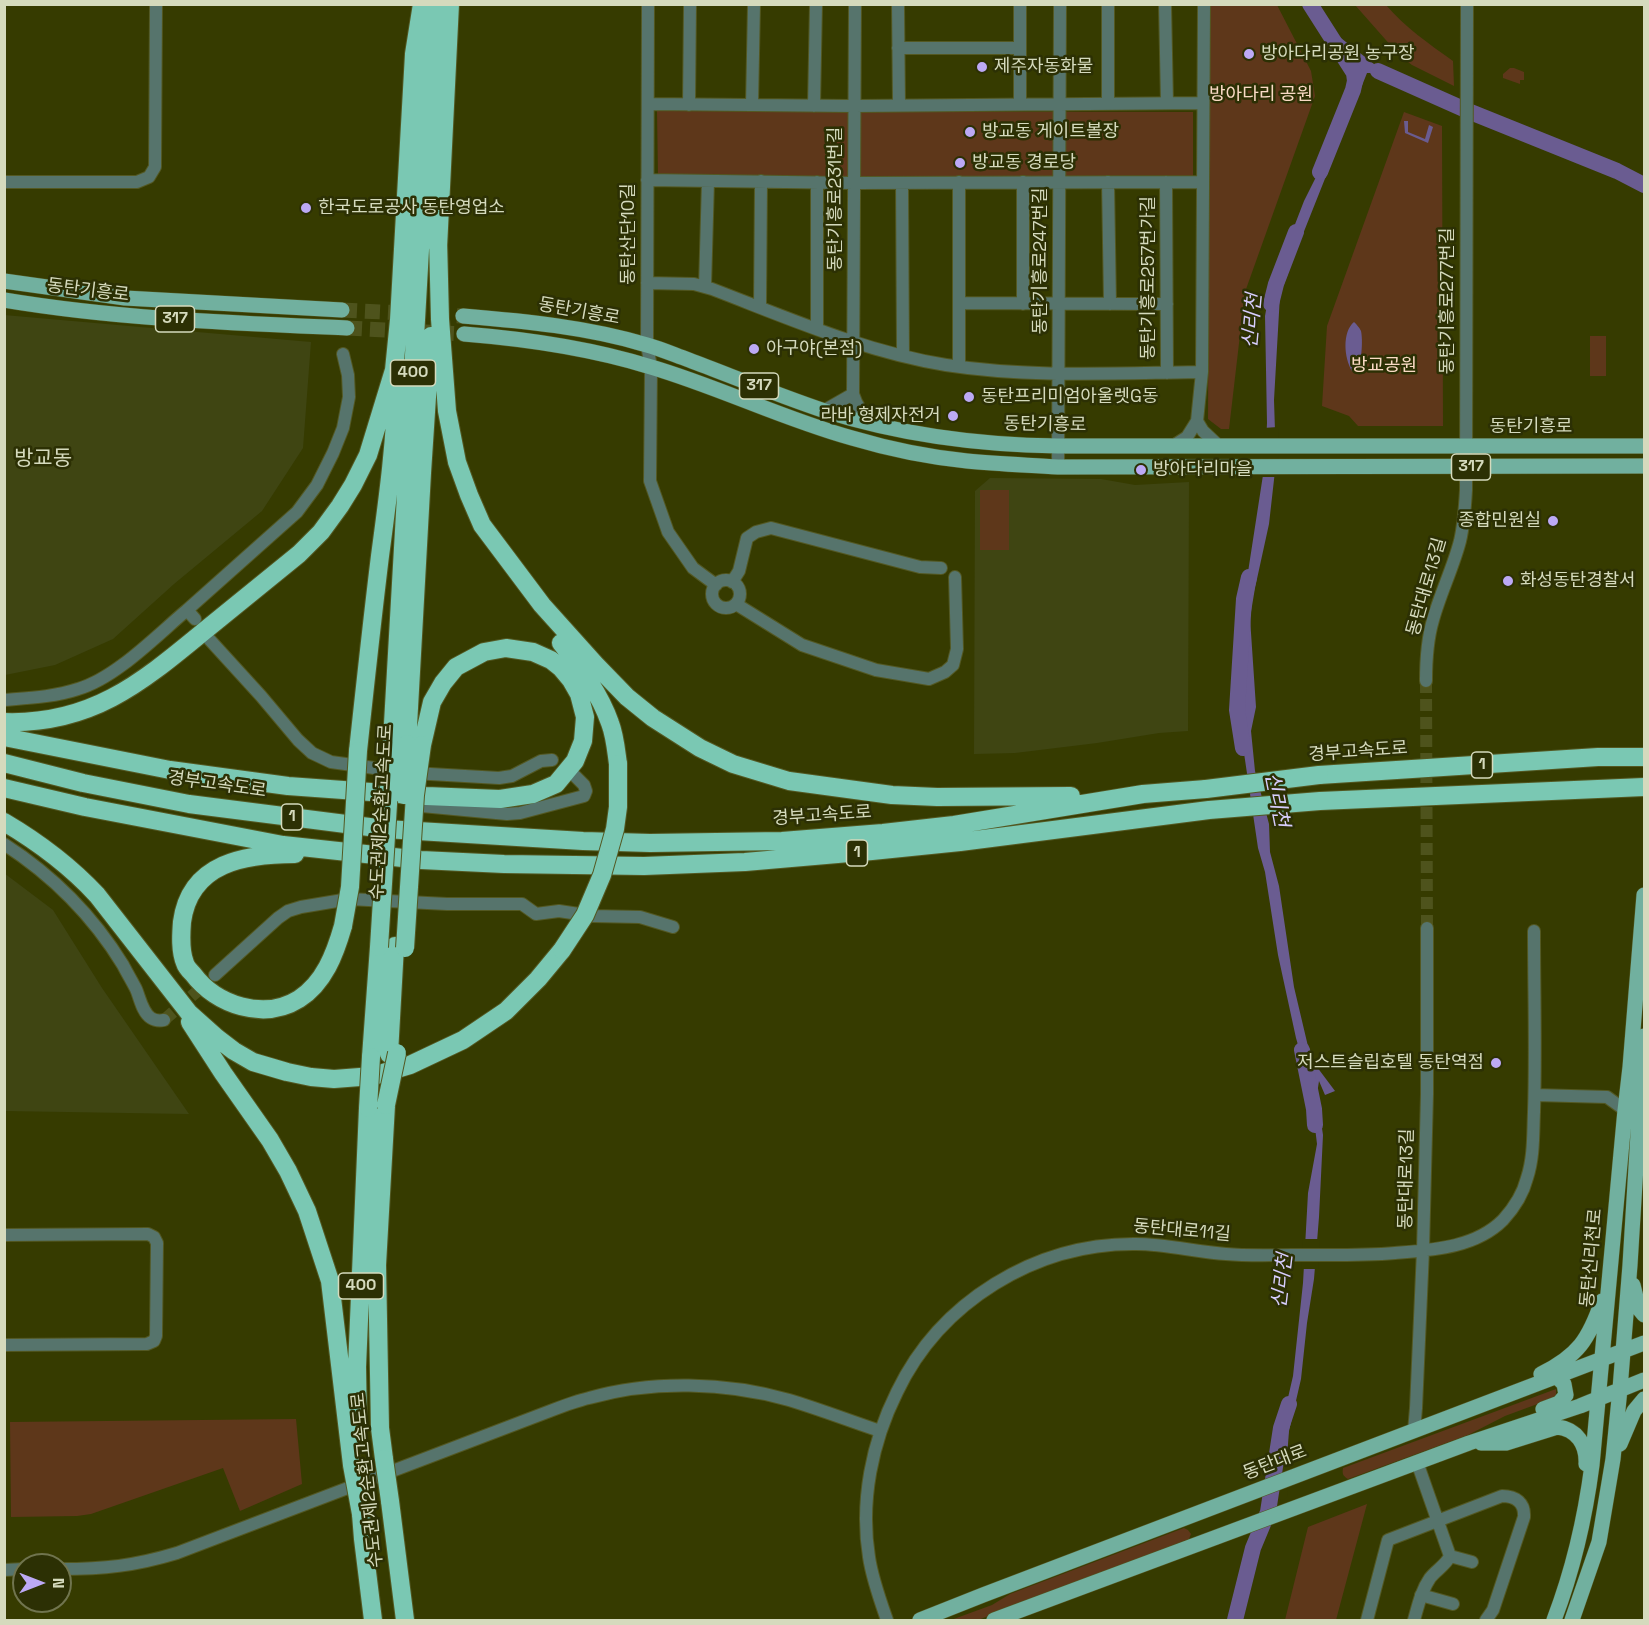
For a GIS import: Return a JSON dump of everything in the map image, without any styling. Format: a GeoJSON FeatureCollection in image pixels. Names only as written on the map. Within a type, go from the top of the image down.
{"type":"FeatureCollection","features":[{"type":"Feature","properties":{"kind":"highway"},"geometry":{"type":"LineString","coordinates":[[372,854],[276,855],[253,856],[233,860],[215,868],[200,882],[188,899],[181,939],[185,963],[199,982],[216,996],[232,1004],[266,1008],[286,1005],[308,992],[327,968],[332,960],[343,926],[350,887],[358,751],[369,646],[393,459],[414,54],[422,4]]}},
{"type":"Feature","properties":{"kind":"highway","name":"수도권제2순환고속도로"},"geometry":{"type":"LineString","coordinates":[[407,743],[434,4]]}},
{"type":"Feature","properties":{"kind":"highway","name":"수도권제2순환고속도로"},"geometry":{"type":"LineString","coordinates":[[405,1620],[380,1428],[377,1265],[387,1105],[386,1055],[438,238],[450,4]]}},
{"type":"Feature","properties":{"kind":"highway"},"geometry":{"type":"LineString","coordinates":[[4,822],[63,862],[88,885],[189,1013],[234,1051],[253,1062],[287,1072],[334,1079],[373,1076],[410,1065],[463,1040],[506,1011],[538,979],[562,950],[585,915],[602,875],[615,829],[618,807],[618,764],[615,743],[610,723],[600,700],[571,656],[543,620],[482,525],[469,495],[458,462],[447,411],[440,319],[438,238]]}},
{"type":"Feature","properties":{"kind":"highway"},"geometry":{"type":"LineString","coordinates":[[4,722],[49,720],[76,714],[129,689],[257,589],[321,532],[353,485],[368,455],[394,370],[399,320]]}},
{"type":"Feature","properties":{"kind":"highway"},"geometry":{"type":"LineString","coordinates":[[482,525],[542,606],[627,697],[675,734],[733,764],[789,781],[892,795],[1022,798],[1143,794]]}},
{"type":"Feature","properties":{"kind":"highway"},"geometry":{"type":"LineString","coordinates":[[4,737],[170,770],[288,786],[426,796],[500,799],[533,794],[556,784],[576,761],[583,741],[585,717],[579,694],[561,668],[551,660],[533,652],[506,648],[484,652],[456,667],[443,683],[407,743],[415,795],[393,947],[400,1038],[386,1055]]}},
{"type":"Feature","properties":{"kind":"highway","name":"경부고속도로"},"geometry":{"type":"LineString","coordinates":[[4,763],[83,783],[189,804],[385,829],[583,841],[723,843],[829,838],[954,825],[1143,794],[1319,775],[1598,757],[1644,757]]}},
{"type":"Feature","properties":{"kind":"highway","name":"1"},"geometry":{"type":"LineString","coordinates":[[4,788],[85,807],[283,845],[421,860],[644,866],[801,858],[960,842],[1209,810],[1320,801],[1644,787]]}},
{"type":"Feature","properties":{"kind":"highway"},"geometry":{"type":"LineString","coordinates":[[164,980],[223,1073],[270,1140],[307,1211],[330,1281],[356,1465]]}},
{"type":"Feature","properties":{"kind":"highway","name":"수도권제2순환고속도로"},"geometry":{"type":"LineString","coordinates":[[374,1620],[356,1465],[357,1367],[368,1108],[386,1055]]}},
{"type":"Feature","properties":{"kind":"main road","name":"동탄기흥로"},"geometry":{"type":"LineString","coordinates":[[4,281],[125,298],[342,310]]}},
{"type":"Feature","properties":{"kind":"main road","name":"동탄기흥로"},"geometry":{"type":"LineString","coordinates":[[4,300],[127,316],[347,328]]}},
{"type":"Feature","properties":{"kind":"main road","name":"동탄기흥로"},"geometry":{"type":"LineString","coordinates":[[463,316],[577,330],[647,345],[825,410],[873,424],[960,440],[1058,446],[1644,446]]}},
{"type":"Feature","properties":{"kind":"main road","name":"동탄기흥로"},"geometry":{"type":"LineString","coordinates":[[464,334],[547,342],[651,367],[814,427],[880,446],[967,461],[1058,467],[1644,466]]}},
{"type":"Feature","properties":{"kind":"main road","name":"동탄신리천로"},"geometry":{"type":"LineString","coordinates":[[1554,1620],[1563,1598],[1578,1543],[1589,1491],[1624,1110],[1630,1067],[1644,895]]}},
{"type":"Feature","properties":{"kind":"main road","name":"동탄신리천로"},"geometry":{"type":"LineString","coordinates":[[1572,1620],[1599,1542],[1607,1499],[1620,1389],[1630,1265],[1644,1036]]}},
{"type":"Feature","properties":{"kind":"main road"},"geometry":{"type":"LineString","coordinates":[[1630,1265],[1633,1288],[1639,1309],[1644,1315]]}},
{"type":"Feature","properties":{"kind":"main road"},"geometry":{"type":"LineString","coordinates":[[1466,1411],[1553,1368],[1576,1352],[1591,1331],[1610,1279]]}},
{"type":"Feature","properties":{"kind":"main road","name":"동탄대로"},"geometry":{"type":"LineString","coordinates":[[920,1620],[1644,1343]]}},
{"type":"Feature","properties":{"kind":"main road"},"geometry":{"type":"LineString","coordinates":[[1469,1443],[1502,1425],[1559,1403],[1566,1395],[1564,1384],[1556,1376]]}},
{"type":"Feature","properties":{"kind":"main road"},"geometry":{"type":"LineString","coordinates":[[994,1620],[1417,1462],[1598,1399],[1644,1380]]}},
{"type":"Feature","properties":{"kind":"main road"},"geometry":{"type":"LineString","coordinates":[[1607,1499],[1615,1476],[1621,1441],[1634,1411],[1644,1399]]}},
{"type":"Feature","properties":{"kind":"main road"},"geometry":{"type":"LineString","coordinates":[[1469,1443],[1506,1443],[1557,1427],[1574,1432],[1583,1444],[1586,1455],[1582,1497],[1576,1524],[1578,1543]]}},
{"type":"Feature","properties":{"kind":"main road"},"geometry":{"type":"LineString","coordinates":[[942,1620],[976,1605],[983,1595]]}},
{"type":"Feature","properties":{"kind":"street"},"geometry":{"type":"LineString","coordinates":[[4,182],[137,182],[149,177],[154,167],[156,4]]}},
{"type":"Feature","properties":{"kind":"street","name":"동탄산단10길"},"geometry":{"type":"LineString","coordinates":[[648,4],[647,345],[651,367],[650,481],[668,532],[693,568],[716,585]]}},
{"type":"Feature","properties":{"kind":"street"},"geometry":{"type":"LineString","coordinates":[[689,105],[690,4]]}},
{"type":"Feature","properties":{"kind":"street"},"geometry":{"type":"LineString","coordinates":[[752,105],[754,4]]}},
{"type":"Feature","properties":{"kind":"street"},"geometry":{"type":"LineString","coordinates":[[814,106],[816,4]]}},
{"type":"Feature","properties":{"kind":"street","name":"동탄기흥로231번길"},"geometry":{"type":"LineString","coordinates":[[853,394],[855,4]]}},
{"type":"Feature","properties":{"kind":"street"},"geometry":{"type":"LineString","coordinates":[[898,4],[899,105]]}},
{"type":"Feature","properties":{"kind":"street"},"geometry":{"type":"LineString","coordinates":[[1020,4],[1020,104]]}},
{"type":"Feature","properties":{"kind":"street","name":"동탄기흥로247번길"},"geometry":{"type":"LineString","coordinates":[[1058,467],[1060,4]]}},
{"type":"Feature","properties":{"kind":"street"},"geometry":{"type":"LineString","coordinates":[[1108,4],[1108,103]]}},
{"type":"Feature","properties":{"kind":"street"},"geometry":{"type":"LineString","coordinates":[[1165,4],[1167,103]]}},
{"type":"Feature","properties":{"kind":"street"},"geometry":{"type":"LineString","coordinates":[[1173,446],[1187,437],[1197,421],[1202,372],[1204,4]]}},
{"type":"Feature","properties":{"kind":"street","name":"동탄기흥로277번길"},"geometry":{"type":"LineString","coordinates":[[1466,467],[1467,4]]}},
{"type":"Feature","properties":{"kind":"street"},"geometry":{"type":"LineString","coordinates":[[898,48],[1020,48]]}},
{"type":"Feature","properties":{"kind":"street"},"geometry":{"type":"LineString","coordinates":[[648,104],[854,106],[1203,103]]}},
{"type":"Feature","properties":{"kind":"street"},"geometry":{"type":"LineString","coordinates":[[647,180],[854,183],[1203,182]]}},
{"type":"Feature","properties":{"kind":"street"},"geometry":{"type":"LineString","coordinates":[[705,287],[708,181]]}},
{"type":"Feature","properties":{"kind":"street"},"geometry":{"type":"LineString","coordinates":[[760,307],[761,181]]}},
{"type":"Feature","properties":{"kind":"street"},"geometry":{"type":"LineString","coordinates":[[817,182],[817,329]]}},
{"type":"Feature","properties":{"kind":"street"},"geometry":{"type":"LineString","coordinates":[[959,182],[959,366]]}},
{"type":"Feature","properties":{"kind":"street"},"geometry":{"type":"LineString","coordinates":[[1023,182],[1023,304]]}},
{"type":"Feature","properties":{"kind":"street"},"geometry":{"type":"LineString","coordinates":[[1108,182],[1110,304]]}},
{"type":"Feature","properties":{"kind":"street","name":"동탄기흥로257번가길"},"geometry":{"type":"LineString","coordinates":[[1167,182],[1167,373]]}},
{"type":"Feature","properties":{"kind":"street"},"geometry":{"type":"LineString","coordinates":[[902,183],[903,356]]}},
{"type":"Feature","properties":{"kind":"street","name":"동탄기흥로257번가길"},"geometry":{"type":"LineString","coordinates":[[647,284],[694,284],[853,343],[903,356],[959,366],[1058,374],[1202,372]]}},
{"type":"Feature","properties":{"kind":"street"},"geometry":{"type":"LineString","coordinates":[[959,303],[1167,304]]}},
{"type":"Feature","properties":{"kind":"street"},"geometry":{"type":"LineString","coordinates":[[4,700],[40,698],[80,689],[114,672],[191,614],[297,512],[316,485],[343,428],[348,397],[348,375],[343,354]]}},
{"type":"Feature","properties":{"kind":"street"},"geometry":{"type":"LineString","coordinates":[[825,410],[853,394],[857,406],[873,424]]}},
{"type":"Feature","properties":{"kind":"street"},"geometry":{"type":"LineString","coordinates":[[1197,421],[1203,431],[1225,446]]}},
{"type":"Feature","properties":{"kind":"street","name":"동탄대로13길"},"geometry":{"type":"LineString","coordinates":[[1426,681],[1427,650],[1432,622],[1455,559],[1463,528],[1466,467]]}},
{"type":"Feature","properties":{"kind":"street"},"geometry":{"type":"LineString","coordinates":[[732,582],[739,571],[747,538],[756,532],[771,528],[920,567],[941,568]]}},
{"type":"Feature","properties":{"kind":"street"},"geometry":{"type":"LineString","coordinates":[[736,604],[802,645],[876,670],[929,679],[945,672],[953,665],[957,649],[955,577]]}},
{"type":"Feature","properties":{"kind":"street"},"geometry":{"type":"LineString","coordinates":[[723,581],[732,582],[738,588],[738,601],[732,607],[723,608],[715,603],[712,594],[716,585],[723,581]]}},
{"type":"Feature","properties":{"kind":"street"},"geometry":{"type":"LineString","coordinates":[[209,639],[298,740],[312,753],[331,762],[425,775],[498,778],[512,776],[541,761],[552,760]]}},
{"type":"Feature","properties":{"kind":"street"},"geometry":{"type":"LineString","coordinates":[[422,806],[507,814],[520,813],[584,796],[586,791],[584,785],[571,772]]}},
{"type":"Feature","properties":{"kind":"street"},"geometry":{"type":"LineString","coordinates":[[4,844],[59,885],[77,904],[110,945],[136,989],[146,1012],[151,1018],[164,1020]]}},
{"type":"Feature","properties":{"kind":"street"},"geometry":{"type":"LineString","coordinates":[[215,975],[288,911],[349,898],[447,904],[522,904],[536,914],[559,911],[592,916],[640,917],[673,927]]}},
{"type":"Feature","properties":{"kind":"street","name":"동탄대로13길"},"geometry":{"type":"LineString","coordinates":[[1414,1431],[1423,1250],[1427,1094],[1427,928]]}},
{"type":"Feature","properties":{"kind":"street"},"geometry":{"type":"LineString","coordinates":[[1423,1250],[1459,1244],[1476,1239],[1489,1231],[1503,1220],[1521,1196],[1528,1177],[1532,1155],[1535,1095],[1534,931]]}},
{"type":"Feature","properties":{"kind":"street"},"geometry":{"type":"LineString","coordinates":[[1535,1095],[1607,1097],[1624,1110]]}},
{"type":"Feature","properties":{"kind":"street"},"geometry":{"type":"LineString","coordinates":[[4,1235],[148,1234],[157,1243],[157,1255],[156,1336],[154,1341],[147,1344],[4,1345]]}},
{"type":"Feature","properties":{"kind":"street","name":"동탄대로11길"},"geometry":{"type":"LineString","coordinates":[[887,1620],[869,1559],[867,1537],[867,1496],[870,1471],[880,1431],[903,1378],[914,1360],[932,1336],[974,1297],[1012,1274],[1042,1261],[1066,1253],[1116,1244],[1158,1245],[1225,1254],[1254,1255],[1362,1256],[1423,1250]]}},
{"type":"Feature","properties":{"kind":"street"},"geometry":{"type":"LineString","coordinates":[[72,1569],[146,1563],[550,1411],[590,1397],[630,1390],[663,1386],[729,1388],[789,1400],[880,1431]]}},
{"type":"Feature","properties":{"kind":"street"},"geometry":{"type":"LineString","coordinates":[[1414,1620],[1421,1595],[1431,1577],[1448,1561],[1450,1556],[1417,1462]]}},
{"type":"Feature","properties":{"kind":"street"},"geometry":{"type":"LineString","coordinates":[[1367,1620],[1388,1540],[1502,1496],[1514,1497],[1521,1503],[1524,1517],[1492,1610],[1486,1620]]}},
{"type":"Feature","properties":{"kind":"street"},"geometry":{"type":"LineString","coordinates":[[1450,1556],[1472,1562]]}},
{"type":"Feature","properties":{"kind":"street"},"geometry":{"type":"LineString","coordinates":[[1421,1595],[1453,1604]]}},
{"type":"Feature","properties":{"kind":"shaded area"},"geometry":{"type":"Polygon","coordinates":[[[1307,5],[1316,5],[1332,31],[1374,64],[1462,102],[1462,104],[1378,73],[1367,73],[1280,295],[1274,400],[1276,462],[1269,524],[1250,618],[1256,707],[1251,731],[1255,771],[1269,824],[1270,852],[1279,886],[1294,987],[1311,1059],[1335,1091],[1325,1095],[1319,1081],[1317,1094],[1323,1135],[1314,1279],[1301,1379],[1289,1431],[1284,1496],[1276,1498],[1281,1428],[1293,1376],[1303,1283],[1308,1193],[1317,1144],[1306,1072],[1296,1038],[1278,955],[1265,872],[1258,848],[1240,726],[1238,696],[1244,598],[1265,462],[1267,423],[1265,316],[1270,288],[1277,282],[1288,253],[1287,245],[1304,201],[1335,135],[1347,118],[1360,70],[1328,40],[1307,5]]]}},
{"type":"Feature","properties":{"kind":"shaded area"},"geometry":{"type":"Polygon","coordinates":[[[1472,105],[1644,177],[1644,180],[1471,109],[1472,105]]]}},
{"type":"Feature","properties":{"kind":"shaded area"},"geometry":{"type":"Polygon","coordinates":[[[1404,121],[1408,121],[1408,132],[1425,139],[1429,125],[1433,127],[1428,143],[1405,133],[1404,121]]]}},
{"type":"Feature","properties":{"kind":"shaded area"},"geometry":{"type":"Polygon","coordinates":[[[4,315],[311,342],[303,448],[262,511],[174,584],[113,639],[55,665],[5,675],[4,315]]]}},
{"type":"Feature","properties":{"kind":"shaded area"},"geometry":{"type":"Polygon","coordinates":[[[1354,322],[1361,331],[1362,340],[1361,358],[1356,372],[1352,371],[1349,366],[1346,352],[1346,338],[1354,322]]]}},
{"type":"Feature","properties":{"kind":"shaded area"},"geometry":{"type":"Polygon","coordinates":[[[990,478],[1101,479],[1135,485],[1189,482],[1188,731],[1015,753],[974,754],[975,491],[990,478]]]}},
{"type":"Feature","properties":{"kind":"shaded area"},"geometry":{"type":"Polygon","coordinates":[[[4,873],[53,910],[102,988],[189,1114],[5,1111],[4,873]]]}},
{"type":"Feature","properties":{"kind":"green space","name":"방아다리 공원"},"geometry":{"type":"Polygon","coordinates":[[[1210,5],[1277,5],[1311,71],[1315,96],[1245,292],[1229,429],[1221,429],[1208,419],[1210,5]]]}},
{"type":"Feature","properties":{"kind":"green space"},"geometry":{"type":"Polygon","coordinates":[[[1355,5],[1386,5],[1409,28],[1453,61],[1454,86],[1412,65],[1400,56],[1355,5]]]}},
{"type":"Feature","properties":{"kind":"green space"},"geometry":{"type":"Polygon","coordinates":[[[1510,68],[1524,72],[1524,80],[1520,80],[1520,84],[1503,78],[1503,74],[1510,68]]]}},
{"type":"Feature","properties":{"kind":"green space"},"geometry":{"type":"Polygon","coordinates":[[[657,111],[1193,112],[1193,178],[658,176],[657,111]]]}},
{"type":"Feature","properties":{"kind":"green space","name":"방교공원"},"geometry":{"type":"Polygon","coordinates":[[[1404,112],[1442,126],[1443,426],[1358,426],[1349,416],[1322,406],[1327,326],[1404,112]]]}},
{"type":"Feature","properties":{"kind":"green space"},"geometry":{"type":"Polygon","coordinates":[[[1590,336],[1606,336],[1606,376],[1590,376],[1590,336]]]}},
{"type":"Feature","properties":{"kind":"green space"},"geometry":{"type":"Polygon","coordinates":[[[980,490],[1009,490],[1009,550],[980,550],[980,490]]]}},
{"type":"Feature","properties":{"kind":"green space"},"geometry":{"type":"Polygon","coordinates":[[[1556,1389],[1556,1395],[1551,1399],[1505,1416],[1468,1435],[1348,1479],[1343,1475],[1343,1468],[1556,1389]]]}},
{"type":"Feature","properties":{"kind":"green space"},"geometry":{"type":"Polygon","coordinates":[[[296,1419],[302,1484],[240,1511],[223,1468],[91,1514],[11,1517],[10,1422],[296,1419]]]}},
{"type":"Feature","properties":{"kind":"green space"},"geometry":{"type":"Polygon","coordinates":[[[1367,1504],[1336,1620],[1285,1620],[1308,1527],[1367,1504]]]}},
{"type":"Feature","properties":{"kind":"green space"},"geometry":{"type":"Polygon","coordinates":[[[1184,1528],[1191,1534],[1189,1539],[978,1620],[951,1620],[992,1605],[1010,1594],[1184,1528]]]}},
{"type":"Feature","properties":{"kind":"pier"},"geometry":{"type":"Polygon","coordinates":[[[1278,427],[1277,477],[1261,477],[1263,428],[1278,427]]]}},
{"type":"Feature","properties":{"kind":"pier"},"geometry":{"type":"Polygon","coordinates":[[[1303,1239],[1320,1239],[1318,1269],[1301,1269],[1303,1239]]]}},
{"type":"Feature","properties":{"kind":"pier"},"geometry":{"type":"Polygon","coordinates":[[[1290,1455],[1287,1497],[1276,1501],[1273,1498],[1276,1460],[1290,1455]]]}},
{"type":"Feature","properties":{"kind":"waterway","name":"신리천"},"geometry":{"type":"LineString","coordinates":[[1310,4],[1354,73],[1355,81],[1320,172]]}},
{"type":"Feature","properties":{"kind":"waterway"},"geometry":{"type":"LineString","coordinates":[[1378,71],[1468,111],[1617,171],[1644,185]]}},
{"type":"Feature","properties":{"kind":"waterway","name":"신리천"},"geometry":{"type":"LineString","coordinates":[[1271,304],[1276,284],[1296,232]]}},
{"type":"Feature","properties":{"kind":"waterway","name":"신리천"},"geometry":{"type":"LineString","coordinates":[[1243,748],[1237,710],[1244,599],[1249,577]]}},
{"type":"Feature","properties":{"kind":"waterway","name":"신리천"},"geometry":{"type":"LineString","coordinates":[[1302,1050],[1315,1125]]}},
{"type":"Feature","properties":{"kind":"waterway","name":"신리천"},"geometry":{"type":"LineString","coordinates":[[1235,1620],[1253,1548],[1268,1512],[1281,1428],[1289,1404]]}},
{"type":"Feature","properties":{"kind":"tunnel"},"geometry":{"type":"LineString","coordinates":[[342,310],[463,316]]}},
{"type":"Feature","properties":{"kind":"tunnel"},"geometry":{"type":"LineString","coordinates":[[347,328],[464,334]]}},
{"type":"Feature","properties":{"kind":"tunnel"},"geometry":{"type":"LineString","coordinates":[[1426,681],[1427,928]]}},
{"type":"Feature","properties":{"kind":"tunnel"},"geometry":{"type":"LineString","coordinates":[[164,1020],[208,982]]}},
{"type":"Feature","properties":{"kind":"place","name":"방아다리공원 농구장"},"geometry":{"type":"Point","coordinates":[1249,54]}},
{"type":"Feature","properties":{"kind":"place","name":"제주자동화물"},"geometry":{"type":"Point","coordinates":[982,67]}},
{"type":"Feature","properties":{"kind":"place","name":"방교동 게이트볼장"},"geometry":{"type":"Point","coordinates":[970,132]}},
{"type":"Feature","properties":{"kind":"place","name":"방교동 경로당"},"geometry":{"type":"Point","coordinates":[960,163]}},
{"type":"Feature","properties":{"kind":"place","name":"한국도로공사 동탄영업소"},"geometry":{"type":"Point","coordinates":[306,208]}},
{"type":"Feature","properties":{"kind":"place","name":"아구야(본점)"},"geometry":{"type":"Point","coordinates":[754,349]}},
{"type":"Feature","properties":{"kind":"place","name":"동탄프리미엄아울렛G동"},"geometry":{"type":"Point","coordinates":[969,397]}},
{"type":"Feature","properties":{"kind":"place","name":"라바 형제자전거"},"geometry":{"type":"Point","coordinates":[953,416]}},
{"type":"Feature","properties":{"kind":"place","name":"방아다리마을"},"geometry":{"type":"Point","coordinates":[1141,470]}},
{"type":"Feature","properties":{"kind":"place","name":"종합민원실"},"geometry":{"type":"Point","coordinates":[1553,521]}},
{"type":"Feature","properties":{"kind":"place","name":"화성동탄경찰서"},"geometry":{"type":"Point","coordinates":[1508,581]}},
{"type":"Feature","properties":{"kind":"place","name":"저스트슬립호텔 동탄역점"},"geometry":{"type":"Point","coordinates":[1496,1063]}},
{"type":"Feature","properties":{"kind":"district","name":"방교동"},"geometry":{"type":"Point","coordinates":[43,459]}}]}
